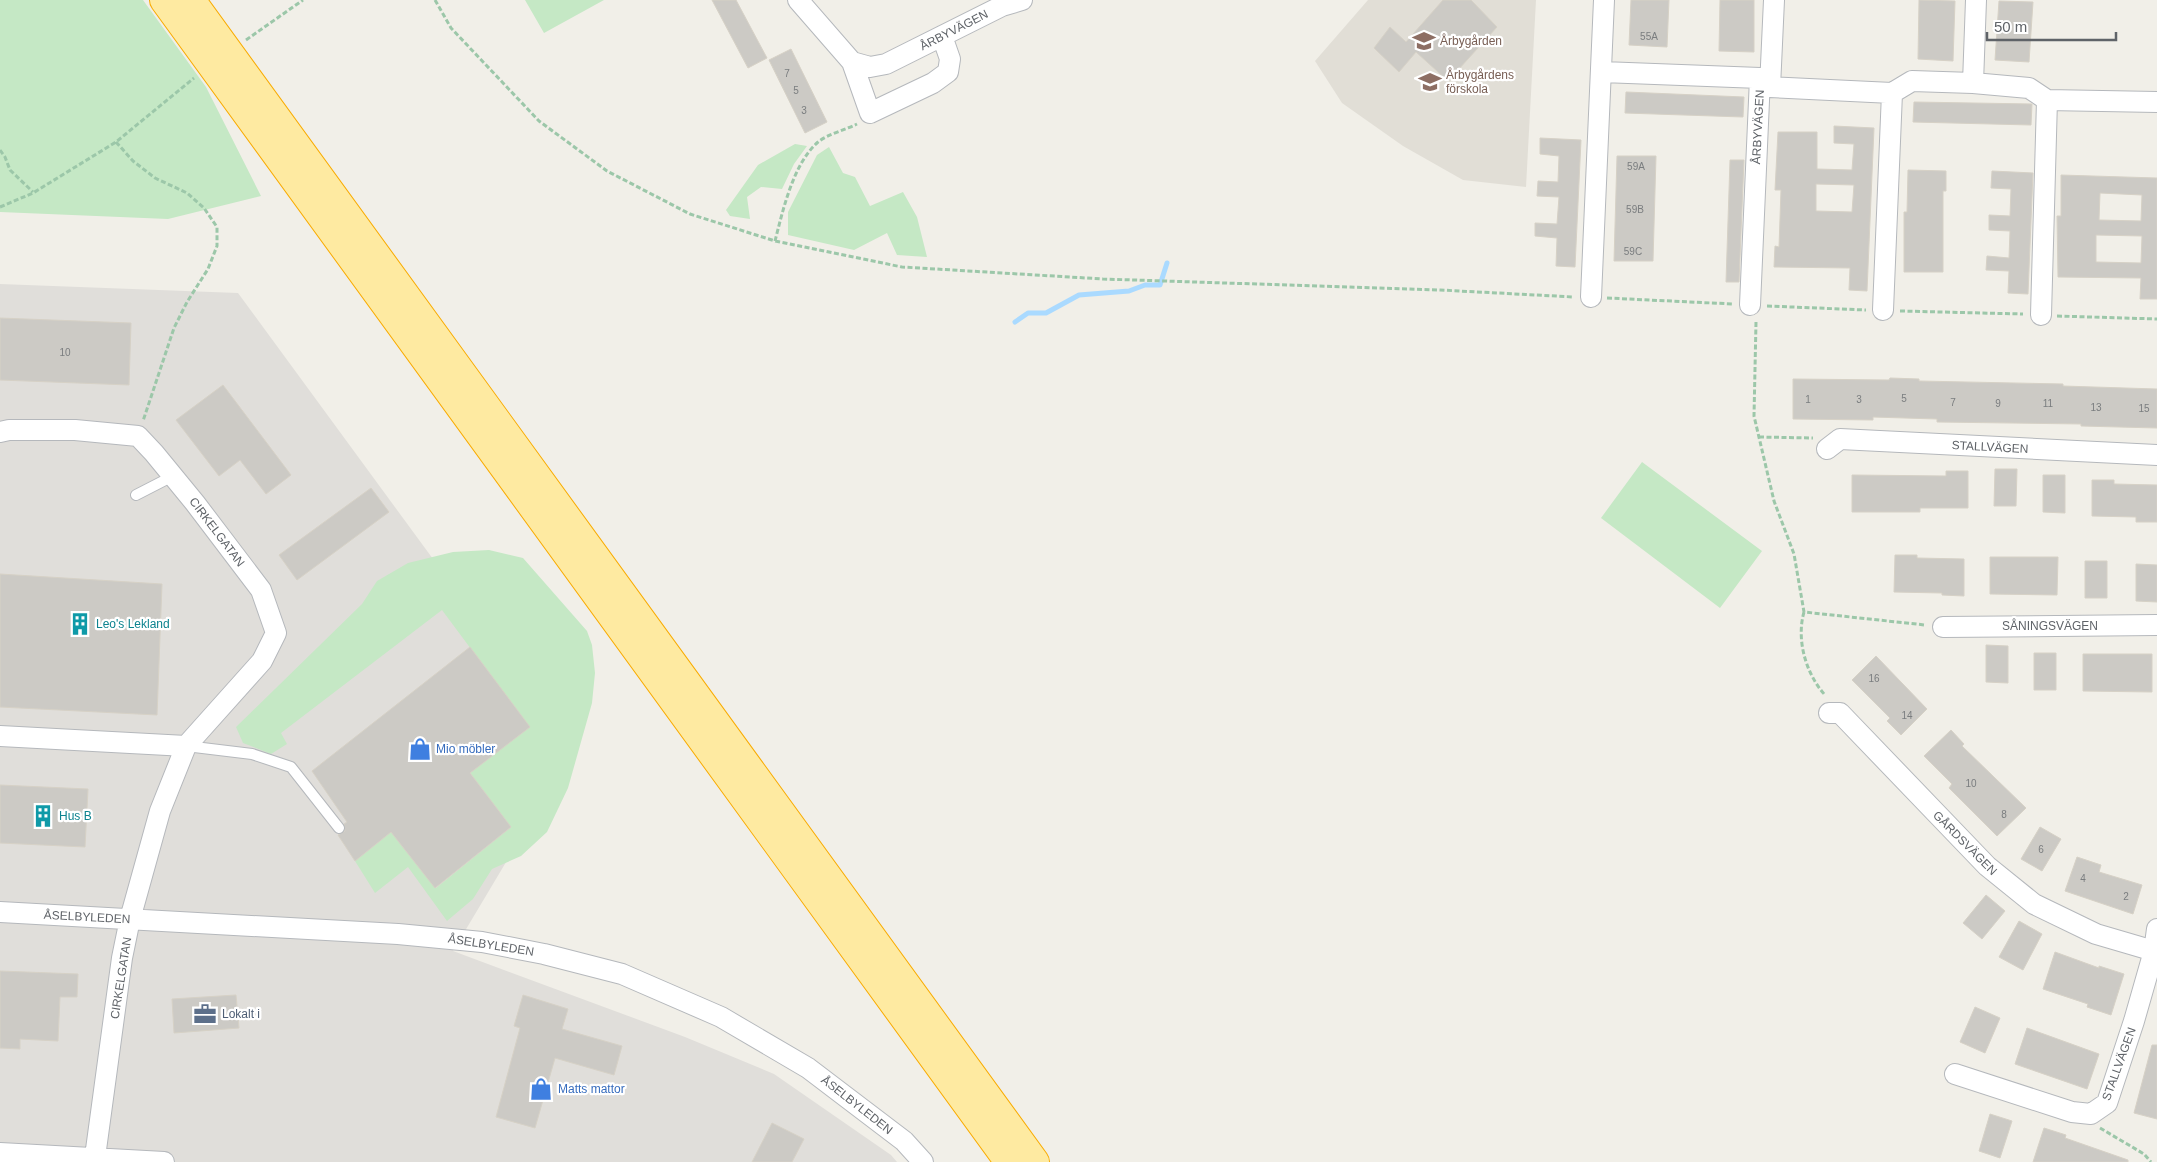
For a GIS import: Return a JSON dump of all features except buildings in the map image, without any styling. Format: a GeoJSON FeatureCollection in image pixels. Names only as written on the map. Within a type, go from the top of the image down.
{"type":"FeatureCollection","features":[{"type":"Feature","properties":{"kind":"highway"},"geometry":{"type":"LineString","coordinates":[[164,0],[1009,1162]]}},
{"type":"Feature","properties":{"kind":"highway"},"geometry":{"type":"LineString","coordinates":[[196,4],[1035,1162]]}},
{"type":"Feature","properties":{"kind":"street"},"geometry":{"type":"LineString","coordinates":[[798,0],[852,62],[870,113],[932,83],[948,72],[950,59],[942,36]]}},
{"type":"Feature","properties":{"kind":"street","name":"ÅRBYVÄGEN"},"geometry":{"type":"LineString","coordinates":[[852,62],[870,67],[886,64],[1002,6],[1022,0]]}},
{"type":"Feature","properties":{"kind":"street"},"geometry":{"type":"LineString","coordinates":[[1591,298],[1604,0]]}},
{"type":"Feature","properties":{"kind":"street","name":"ÅRBYVÄGEN"},"geometry":{"type":"LineString","coordinates":[[1753,305],[1765,82],[1774,0]]}},
{"type":"Feature","properties":{"kind":"street"},"geometry":{"type":"LineString","coordinates":[[1973,83],[1976,0]]}},
{"type":"Feature","properties":{"kind":"street","name":"ÅRBYVÄGEN"},"geometry":{"type":"LineString","coordinates":[[1602,72],[1765,82],[1892,93]]}},
{"type":"Feature","properties":{"kind":"street"},"geometry":{"type":"LineString","coordinates":[[1883,310],[1892,93],[1912,80],[2030,88],[2047,100],[2157,102]]}},
{"type":"Feature","properties":{"kind":"street"},"geometry":{"type":"LineString","coordinates":[[2041,315],[2047,100]]}},
{"type":"Feature","properties":{"kind":"street"},"geometry":{"type":"LineString","coordinates":[[0,432],[9,430],[76,430],[138,436]]}},
{"type":"Feature","properties":{"kind":"street","name":"CIRKELGATAN"},"geometry":{"type":"LineString","coordinates":[[95,1157],[122,958],[130,919],[160,811],[186,746],[262,661],[276,633],[261,590],[173,476],[138,436]]}},
{"type":"Feature","properties":{"kind":"street","name":"STALLVÄGEN"},"geometry":{"type":"LineString","coordinates":[[1833,444],[2157,455]]}},
{"type":"Feature","properties":{"kind":"street","name":"SÅNINGSVÄGEN"},"geometry":{"type":"LineString","coordinates":[[1943,627],[2157,625]]}},
{"type":"Feature","properties":{"kind":"street","name":"GÅRDSVÄGEN"},"geometry":{"type":"LineString","coordinates":[[1834,713],[1987,866],[2034,904],[2096,934],[2154,951]]}},
{"type":"Feature","properties":{"kind":"street"},"geometry":{"type":"LineString","coordinates":[[0,736],[186,746]]}},
{"type":"Feature","properties":{"kind":"street","name":"ÅSELBYLEDEN"},"geometry":{"type":"LineString","coordinates":[[0,912],[398,934],[482,942],[544,954],[622,974],[721,1018],[808,1068],[904,1141],[923,1162]]}},
{"type":"Feature","properties":{"kind":"street","name":"STALLVÄGEN"},"geometry":{"type":"LineString","coordinates":[[1956,1074],[2072,1112],[2091,1114],[2107,1103],[2134,1021],[2154,951],[2157,929]]}},
{"type":"Feature","properties":{"kind":"street"},"geometry":{"type":"LineString","coordinates":[[0,1153],[164,1162]]}},
{"type":"Feature","properties":{"kind":"lane"},"geometry":{"type":"LineString","coordinates":[[136,495],[173,476]]}},
{"type":"Feature","properties":{"kind":"lane"},"geometry":{"type":"LineString","coordinates":[[186,746],[252,754],[291,767],[339,828]]}},
{"type":"Feature","properties":{"kind":"path"},"geometry":{"type":"LineString","coordinates":[[244,42],[302,0]]}},
{"type":"Feature","properties":{"kind":"path"},"geometry":{"type":"LineString","coordinates":[[435,0],[451,28],[539,121],[607,170],[690,214],[775,241],[902,267],[1102,279],[1440,290],[1753,305],[2157,319]]}},
{"type":"Feature","properties":{"kind":"path"},"geometry":{"type":"LineString","coordinates":[[0,207],[33,193],[116,142],[196,77]]}},
{"type":"Feature","properties":{"kind":"path"},"geometry":{"type":"LineString","coordinates":[[775,241],[788,194],[805,159],[819,142],[865,121],[870,113]]}},
{"type":"Feature","properties":{"kind":"path"},"geometry":{"type":"LineString","coordinates":[[116,142],[132,161],[155,178],[187,193],[204,208],[217,227],[217,246],[208,269],[187,302],[174,328],[138,436]]}},
{"type":"Feature","properties":{"kind":"path"},"geometry":{"type":"LineString","coordinates":[[0,150],[10,170],[33,193]]}},
{"type":"Feature","properties":{"kind":"path"},"geometry":{"type":"LineString","coordinates":[[1753,305],[1754,416],[1774,501],[1794,554],[1804,612],[1800,624],[1804,658],[1817,686],[1834,713]]}},
{"type":"Feature","properties":{"kind":"path"},"geometry":{"type":"LineString","coordinates":[[1759,437],[1833,444]]}},
{"type":"Feature","properties":{"kind":"path"},"geometry":{"type":"LineString","coordinates":[[1804,612],[1943,627]]}},
{"type":"Feature","properties":{"kind":"path"},"geometry":{"type":"LineString","coordinates":[[2091,1114],[2100,1129],[2144,1154],[2151,1162]]}},
{"type":"Feature","properties":{"kind":"shaded area","name":"Årbygårdens förskola"},"geometry":{"type":"Polygon","coordinates":[[[1368,0],[1536,0],[1526,187],[1463,180],[1403,146],[1342,103],[1315,61],[1368,0]]]}},
{"type":"Feature","properties":{"kind":"shaded area"},"geometry":{"type":"Polygon","coordinates":[[[0,284],[238,293],[573,750],[453,951],[685,1037],[774,1074],[891,1155],[897,1162],[164,1162],[0,1153],[0,284]]]}},
{"type":"Feature","properties":{"kind":"green space"},"geometry":{"type":"Polygon","coordinates":[[[0,0],[143,0],[206,87],[261,196],[168,219],[0,212],[0,0]]]}},
{"type":"Feature","properties":{"kind":"green space"},"geometry":{"type":"Polygon","coordinates":[[[525,0],[604,0],[544,33],[525,0]]]}},
{"type":"Feature","properties":{"kind":"green space"},"geometry":{"type":"Polygon","coordinates":[[[795,144],[807,146],[794,164],[782,189],[761,187],[747,197],[750,219],[730,216],[726,210],[758,165],[795,144]]]}},
{"type":"Feature","properties":{"kind":"green space"},"geometry":{"type":"Polygon","coordinates":[[[829,147],[843,173],[855,177],[870,206],[903,192],[917,217],[927,257],[897,255],[887,233],[854,250],[788,235],[788,212],[817,155],[829,147]]]}},
{"type":"Feature","properties":{"kind":"green space"},"geometry":{"type":"Polygon","coordinates":[[[1642,462],[1762,551],[1720,608],[1601,518],[1642,462]]]}},
{"type":"Feature","properties":{"kind":"green space"},"geometry":{"type":"Polygon","coordinates":[[[489,550],[523,558],[587,631],[592,645],[595,673],[592,703],[568,788],[547,832],[521,856],[492,869],[473,899],[447,921],[408,867],[375,893],[355,861],[391,832],[436,888],[510,828],[470,773],[529,727],[442,610],[281,733],[287,744],[271,754],[243,743],[236,727],[362,604],[377,581],[408,563],[453,552],[489,550]]]}},
{"type":"Feature","properties":{"kind":"waterway"},"geometry":{"type":"LineString","coordinates":[[1015,322],[1028,313],[1046,313],[1079,295],[1129,291],[1145,285],[1160,285],[1167,263]]}},
{"type":"Feature","properties":{"kind":"place","name":"Årbygården"},"geometry":{"type":"Point","coordinates":[1424,41]}},
{"type":"Feature","properties":{"kind":"place","name":"Årbygårdens förskola"},"geometry":{"type":"Point","coordinates":[1430,82]}},
{"type":"Feature","properties":{"kind":"place","name":"Leo's Lekland"},"geometry":{"type":"Point","coordinates":[80,624]}},
{"type":"Feature","properties":{"kind":"place","name":"Mio möbler"},"geometry":{"type":"Point","coordinates":[420,749]}},
{"type":"Feature","properties":{"kind":"place","name":"Hus B"},"geometry":{"type":"Point","coordinates":[43,816]}},
{"type":"Feature","properties":{"kind":"place","name":"Lokalt i"},"geometry":{"type":"Point","coordinates":[205,1014]}},
{"type":"Feature","properties":{"kind":"place","name":"Matts mattor"},"geometry":{"type":"Point","coordinates":[541,1089]}}]}
